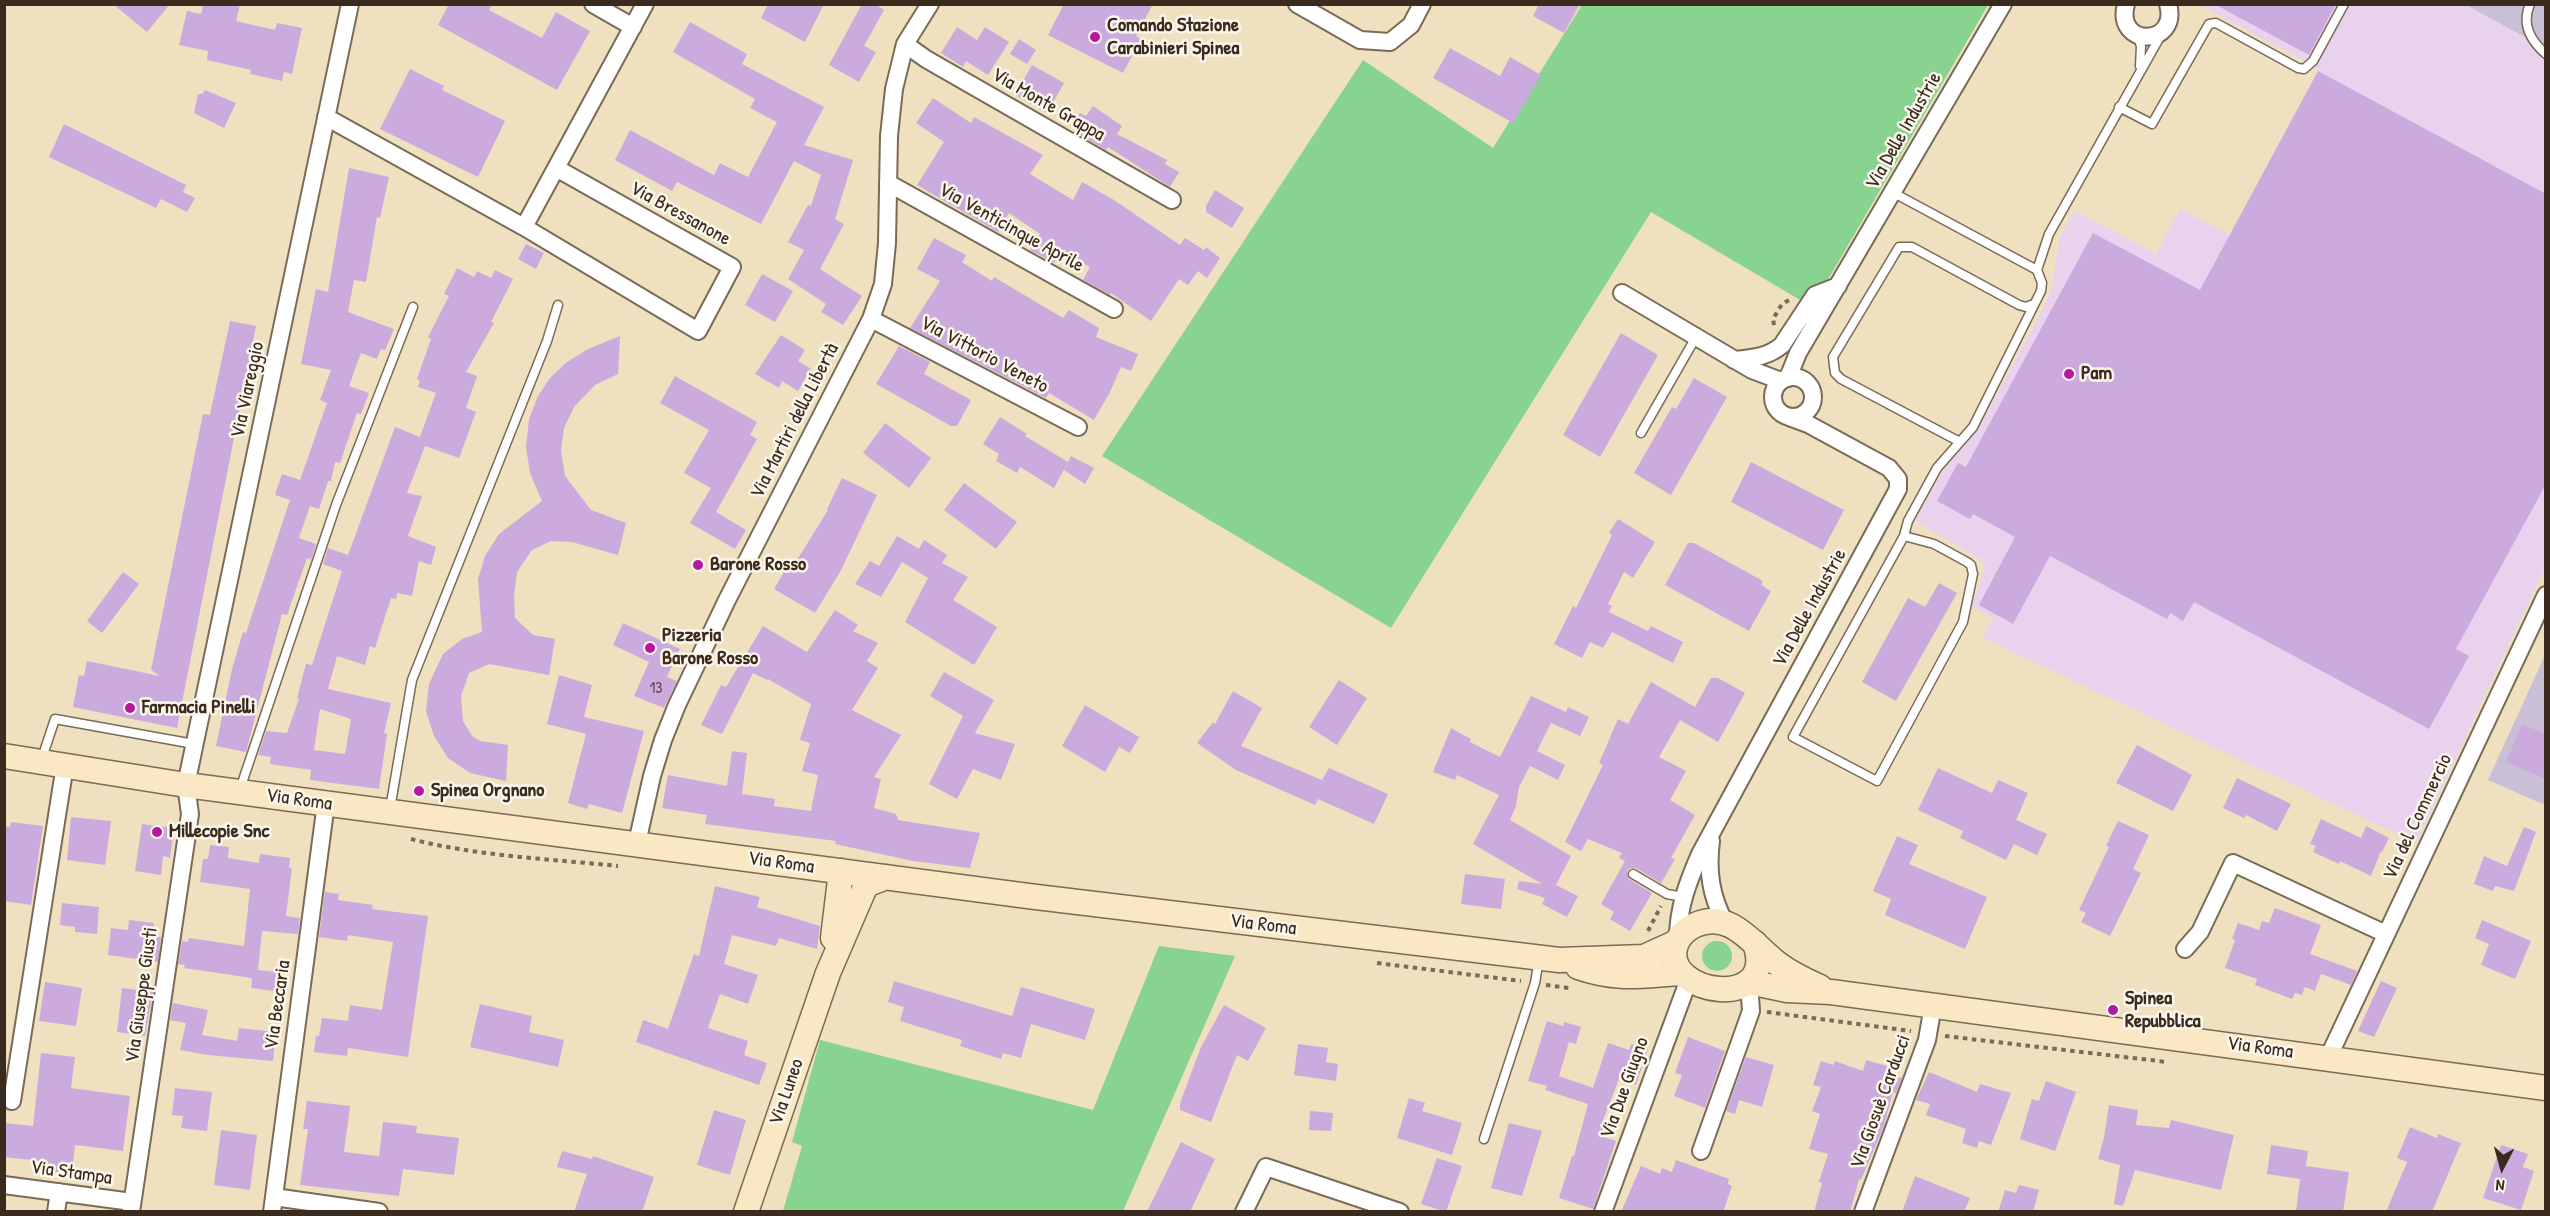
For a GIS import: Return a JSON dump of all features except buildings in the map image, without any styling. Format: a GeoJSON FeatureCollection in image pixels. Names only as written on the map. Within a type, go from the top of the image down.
{"type":"FeatureCollection","features":[{"type":"Feature","properties":{"kind":"street","name":"Via Viareggio"},"geometry":{"type":"LineString","coordinates":[[186,785],[351,4]]}},
{"type":"Feature","properties":{"kind":"street"},"geometry":{"type":"LineString","coordinates":[[593,4],[633,27]]}},
{"type":"Feature","properties":{"kind":"street"},"geometry":{"type":"LineString","coordinates":[[524,226],[645,4]]}},
{"type":"Feature","properties":{"kind":"street","name":"Via Martiri della Libertà"},"geometry":{"type":"LineString","coordinates":[[637,843],[657,758],[677,705],[727,600],[871,320],[883,284],[889,136],[894,89],[905,44],[930,4]]}},
{"type":"Feature","properties":{"kind":"street"},"geometry":{"type":"LineString","coordinates":[[1297,4],[1360,40],[1390,42],[1411,25],[1422,4]]}},
{"type":"Feature","properties":{"kind":"street","name":"Via Delle Industrie"},"geometry":{"type":"LineString","coordinates":[[1678,940],[1675,896],[1898,489],[1898,479],[1893,471],[1776,408],[1781,385],[2002,4]]}},
{"type":"Feature","properties":{"kind":"street"},"geometry":{"type":"LineString","coordinates":[[2123,7],[2128,28],[2136,35],[2146,37],[2156,36],[2176,4]]}},
{"type":"Feature","properties":{"kind":"street","name":"Via Monte Grappa"},"geometry":{"type":"LineString","coordinates":[[905,44],[1172,200]]}},
{"type":"Feature","properties":{"kind":"street","name":"Via Bressanone"},"geometry":{"type":"LineString","coordinates":[[326,117],[524,226],[698,331],[732,267],[556,168]]}},
{"type":"Feature","properties":{"kind":"street","name":"Via Venticinque Aprile"},"geometry":{"type":"LineString","coordinates":[[888,183],[1114,309]]}},
{"type":"Feature","properties":{"kind":"street"},"geometry":{"type":"LineString","coordinates":[[1734,360],[1759,357],[1775,350],[1782,345],[1815,295],[1838,286]]}},
{"type":"Feature","properties":{"kind":"street"},"geometry":{"type":"LineString","coordinates":[[1622,293],[1734,360],[1781,385],[1794,378],[1806,383]]}},
{"type":"Feature","properties":{"kind":"street","name":"Via Vittorio Veneto"},"geometry":{"type":"LineString","coordinates":[[871,320],[1078,427]]}},
{"type":"Feature","properties":{"kind":"street","name":"Via Delle Industrie"},"geometry":{"type":"LineString","coordinates":[[1805,341],[1801,359],[1806,383],[1811,389],[1815,415],[1829,435]]}},
{"type":"Feature","properties":{"kind":"street"},"geometry":{"type":"LineString","coordinates":[[1789,417],[1802,414],[1812,402]]}},
{"type":"Feature","properties":{"kind":"street","name":"Via del Commercio"},"geometry":{"type":"LineString","coordinates":[[2328,1058],[2546,595]]}},
{"type":"Feature","properties":{"kind":"street","name":"Via Roma"},"geometry":{"type":"LineString","coordinates":[[4,756],[186,785],[390,812],[886,877],[1549,959],[1644,957],[1678,940],[1697,924],[1707,921],[1725,923],[1747,934],[1772,960],[1791,973],[1831,992]]}},
{"type":"Feature","properties":{"kind":"street"},"geometry":{"type":"LineString","coordinates":[[12,1101],[65,765]]}},
{"type":"Feature","properties":{"kind":"street","name":"Via Giuseppe Giusti"},"geometry":{"type":"LineString","coordinates":[[131,1207],[190,813],[186,785]]}},
{"type":"Feature","properties":{"kind":"street","name":"Via Beccaria"},"geometry":{"type":"LineString","coordinates":[[273,1204],[326,803]]}},
{"type":"Feature","properties":{"kind":"street","name":"Via Delle Industrie"},"geometry":{"type":"LineString","coordinates":[[1713,829],[1708,860],[1713,896],[1725,923]]}},
{"type":"Feature","properties":{"kind":"street"},"geometry":{"type":"LineString","coordinates":[[2185,949],[2200,932],[2233,863],[2386,934]]}},
{"type":"Feature","properties":{"kind":"street","name":"Via Luneo"},"geometry":{"type":"LineString","coordinates":[[828,973],[841,871]]}},
{"type":"Feature","properties":{"kind":"street","name":"Via Luneo"},"geometry":{"type":"LineString","coordinates":[[746,1212],[828,973],[864,888],[869,883],[886,877]]}},
{"type":"Feature","properties":{"kind":"street"},"geometry":{"type":"LineString","coordinates":[[1675,896],[1713,896]]}},
{"type":"Feature","properties":{"kind":"street"},"geometry":{"type":"LineString","coordinates":[[1678,940],[1674,958],[1685,976]]}},
{"type":"Feature","properties":{"kind":"street"},"geometry":{"type":"LineString","coordinates":[[1701,1151],[1751,1011],[1747,983],[1759,965],[1755,943]]}},
{"type":"Feature","properties":{"kind":"street","name":"Via Roma"},"geometry":{"type":"LineString","coordinates":[[1549,959],[1605,975],[1685,976],[1709,988],[1724,989],[1747,983],[1787,990],[1831,992],[2546,1088]]}},
{"type":"Feature","properties":{"kind":"street","name":"Via Due Giugno"},"geometry":{"type":"LineString","coordinates":[[1603,1212],[1685,976]]}},
{"type":"Feature","properties":{"kind":"street","name":"Via Giosuè Carducci"},"geometry":{"type":"LineString","coordinates":[[1863,1212],[1927,1040],[1934,1006]]}},
{"type":"Feature","properties":{"kind":"street"},"geometry":{"type":"LineString","coordinates":[[1244,1212],[1266,1167],[1400,1212]]}},
{"type":"Feature","properties":{"kind":"street","name":"Via Stampa"},"geometry":{"type":"LineString","coordinates":[[4,1185],[59,1192],[131,1207]]}},
{"type":"Feature","properties":{"kind":"street"},"geometry":{"type":"LineString","coordinates":[[56,1212],[59,1192]]}},
{"type":"Feature","properties":{"kind":"street"},"geometry":{"type":"LineString","coordinates":[[273,1204],[379,1212]]}},
{"type":"Feature","properties":{"kind":"lane"},"geometry":{"type":"LineString","coordinates":[[2119,107],[2152,124],[2209,24],[2216,23],[2298,69],[2304,69],[2313,61],[2344,4]]}},
{"type":"Feature","properties":{"kind":"lane"},"geometry":{"type":"LineString","coordinates":[[2530,4],[2527,29],[2534,44],[2546,54]]}},
{"type":"Feature","properties":{"kind":"lane"},"geometry":{"type":"LineString","coordinates":[[1904,536],[1934,544],[1967,562],[1971,565],[1973,574],[1963,621],[1877,781],[1793,736],[1904,536],[1908,520],[1936,468],[1973,427],[2041,291],[2042,283],[2037,270],[2049,234],[2167,18]]}},
{"type":"Feature","properties":{"kind":"lane"},"geometry":{"type":"LineString","coordinates":[[2136,35],[2141,46],[2142,57],[2139,72]]}},
{"type":"Feature","properties":{"kind":"lane"},"geometry":{"type":"LineString","coordinates":[[1892,192],[2037,270]]}},
{"type":"Feature","properties":{"kind":"lane"},"geometry":{"type":"LineString","coordinates":[[1960,442],[1841,379],[1835,373],[1833,357],[1899,247],[1912,247],[2019,305],[2034,304]]}},
{"type":"Feature","properties":{"kind":"lane"},"geometry":{"type":"LineString","coordinates":[[390,812],[412,680],[547,341],[558,305]]}},
{"type":"Feature","properties":{"kind":"lane"},"geometry":{"type":"LineString","coordinates":[[239,792],[336,505],[413,307]]}},
{"type":"Feature","properties":{"kind":"lane"},"geometry":{"type":"LineString","coordinates":[[1641,433],[1696,337]]}},
{"type":"Feature","properties":{"kind":"lane"},"geometry":{"type":"LineString","coordinates":[[41,762],[55,719],[194,744]]}},
{"type":"Feature","properties":{"kind":"lane"},"geometry":{"type":"LineString","coordinates":[[1633,874],[1675,896]]}},
{"type":"Feature","properties":{"kind":"lane"},"geometry":{"type":"LineString","coordinates":[[1484,1139],[1535,983],[1549,959]]}},
{"type":"Feature","properties":{"kind":"path"},"geometry":{"type":"LineString","coordinates":[[1778,330],[1773,321],[1774,316],[1784,302],[1796,296]]}},
{"type":"Feature","properties":{"kind":"path"},"geometry":{"type":"LineString","coordinates":[[1644,937],[1675,896]]}},
{"type":"Feature","properties":{"kind":"path"},"geometry":{"type":"LineString","coordinates":[[1826,1020],[1916,1032]]}},
{"type":"Feature","properties":{"kind":"shaded area"},"geometry":{"type":"Polygon","coordinates":[[[2200,5],[2466,5],[2545,48],[2545,567],[2416,843],[1983,638],[1993,618],[1972,606],[1984,569],[1982,560],[1915,521],[1945,467],[1978,429],[2043,309],[2052,287],[2060,237],[2074,210],[2156,254],[2180,209],[2230,235],[2319,69],[2200,5]]]}},
{"type":"Feature","properties":{"kind":"shaded area"},"geometry":{"type":"Polygon","coordinates":[[[2466,5],[2545,5],[2545,48],[2466,5]]]}},
{"type":"Feature","properties":{"kind":"shaded area"},"geometry":{"type":"Polygon","coordinates":[[[2545,655],[2545,805],[2488,780],[2545,655]]]}},
{"type":"Feature","properties":{"kind":"green space"},"geometry":{"type":"Polygon","coordinates":[[[1582,5],[1988,5],[1812,307],[1651,212],[1391,628],[1102,456],[1363,60],[1493,148],[1582,5]]]}},
{"type":"Feature","properties":{"kind":"green space"},"geometry":{"type":"Polygon","coordinates":[[[1717,941],[1723,942],[1731,950],[1731,962],[1723,970],[1717,971],[1711,970],[1703,962],[1702,956],[1703,950],[1711,942],[1717,941]]]}},
{"type":"Feature","properties":{"kind":"green space"},"geometry":{"type":"Polygon","coordinates":[[[1159,946],[1235,956],[1123,1211],[783,1211],[802,1146],[792,1142],[820,1040],[1093,1110],[1159,946]]]}},
{"type":"Feature","properties":{"kind":"place","name":"Comando Stazione Carabinieri Spinea"},"geometry":{"type":"Point","coordinates":[1095,37]}},
{"type":"Feature","properties":{"kind":"place","name":"Pam"},"geometry":{"type":"Point","coordinates":[2069,374]}},
{"type":"Feature","properties":{"kind":"place","name":"Barone Rosso"},"geometry":{"type":"Point","coordinates":[698,565]}},
{"type":"Feature","properties":{"kind":"place","name":"Pizzeria Barone Rosso"},"geometry":{"type":"Point","coordinates":[650,648]}},
{"type":"Feature","properties":{"kind":"place","name":"Farmacia Pinelli"},"geometry":{"type":"Point","coordinates":[130,708]}},
{"type":"Feature","properties":{"kind":"place","name":"Spinea Orgnano"},"geometry":{"type":"Point","coordinates":[419,791]}},
{"type":"Feature","properties":{"kind":"place","name":"Millecopie Snc"},"geometry":{"type":"Point","coordinates":[157,832]}},
{"type":"Feature","properties":{"kind":"place","name":"Spinea Repubblica"},"geometry":{"type":"Point","coordinates":[2113,1010]}}]}
